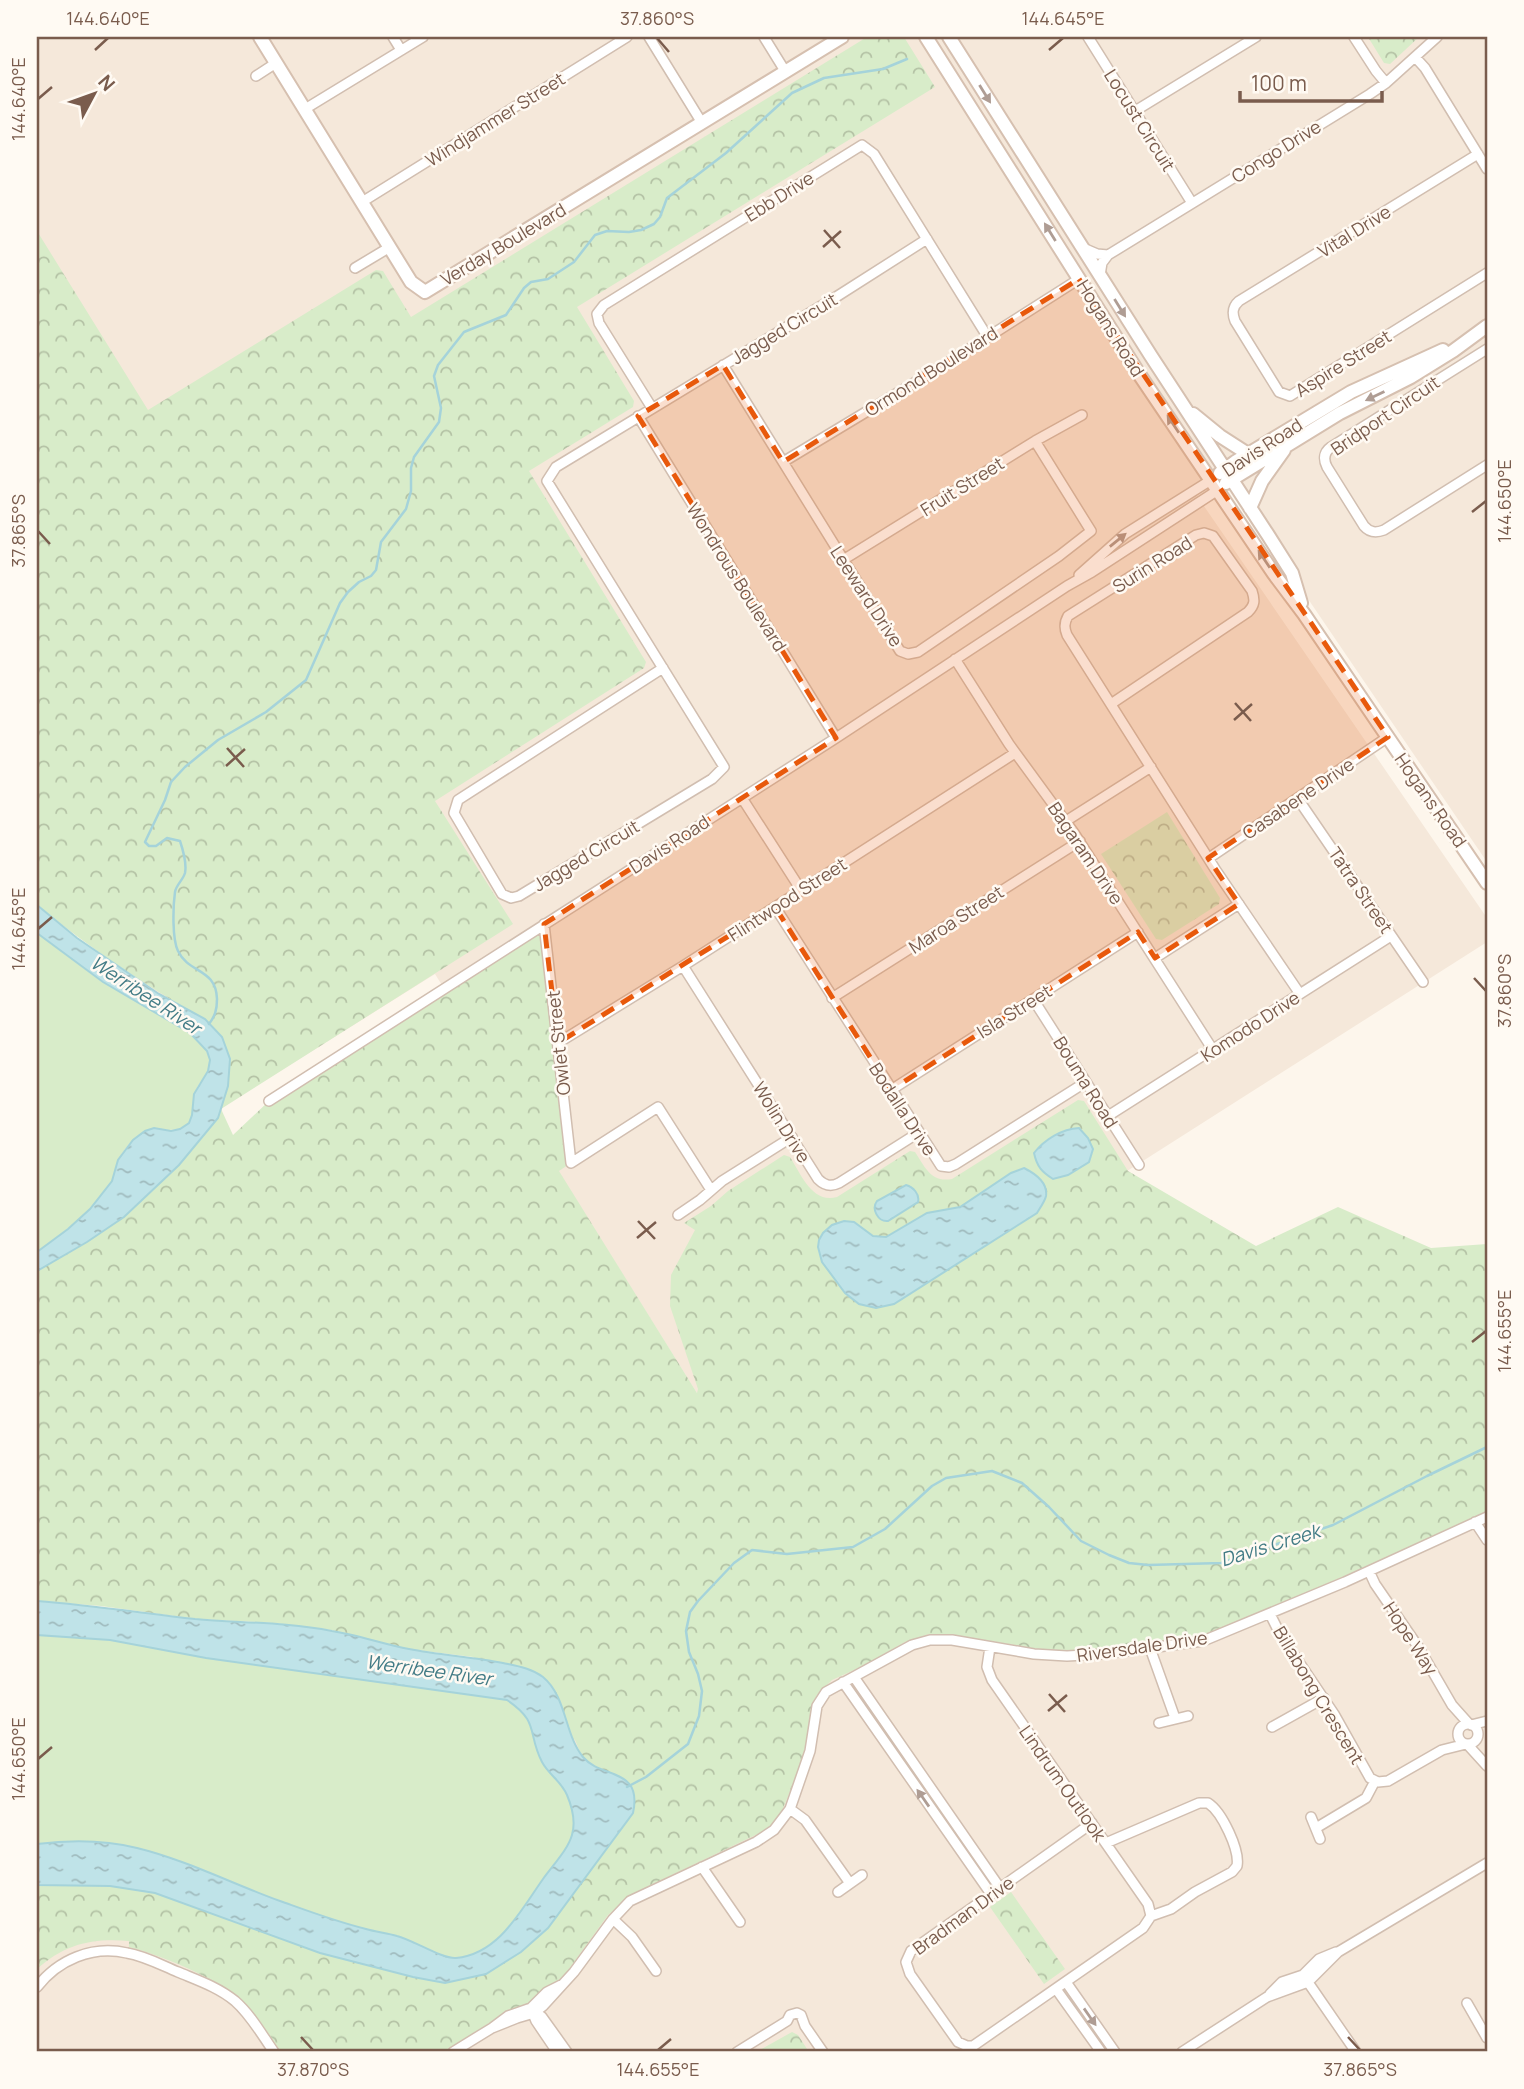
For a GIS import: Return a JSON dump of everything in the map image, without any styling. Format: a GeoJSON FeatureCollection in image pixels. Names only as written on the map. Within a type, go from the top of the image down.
{"type":"FeatureCollection","features":[{"type":"Feature","properties":{"kind":"street","name":"Verday Boulevard"},"geometry":{"type":"LineString","coordinates":[[260,37],[411,282],[425,292],[842,37]]}},
{"type":"Feature","properties":{"kind":"street"},"geometry":{"type":"LineString","coordinates":[[393,37],[401,50]]}},
{"type":"Feature","properties":{"kind":"street"},"geometry":{"type":"LineString","coordinates":[[305,109],[423,37]]}},
{"type":"Feature","properties":{"kind":"street","name":"Windjammer Street"},"geometry":{"type":"LineString","coordinates":[[362,202],[627,37]]}},
{"type":"Feature","properties":{"kind":"street"},"geometry":{"type":"LineString","coordinates":[[649,37],[702,122]]}},
{"type":"Feature","properties":{"kind":"street"},"geometry":{"type":"LineString","coordinates":[[764,37],[785,71]]}},
{"type":"Feature","properties":{"kind":"street","name":"Hogans Road"},"geometry":{"type":"LineString","coordinates":[[926,37],[1141,377],[1274,575],[1304,614],[1485,875]]}},
{"type":"Feature","properties":{"kind":"street","name":"Hogans Road"},"geometry":{"type":"LineString","coordinates":[[949,37],[1150,356],[1292,573],[1304,614]]}},
{"type":"Feature","properties":{"kind":"street","name":"Locust Circuit"},"geometry":{"type":"LineString","coordinates":[[1088,37],[1192,203]]}},
{"type":"Feature","properties":{"kind":"street"},"geometry":{"type":"LineString","coordinates":[[1135,111],[1256,37]]}},
{"type":"Feature","properties":{"kind":"street"},"geometry":{"type":"LineString","coordinates":[[1354,37],[1386,83]]}},
{"type":"Feature","properties":{"kind":"street","name":"Congo Drive"},"geometry":{"type":"LineString","coordinates":[[1108,255],[1386,83],[1437,37]]}},
{"type":"Feature","properties":{"kind":"street"},"geometry":{"type":"LineString","coordinates":[[1415,57],[1425,68],[1487,169]]}},
{"type":"Feature","properties":{"kind":"street"},"geometry":{"type":"LineString","coordinates":[[256,76],[276,63]]}},
{"type":"Feature","properties":{"kind":"street","name":"Ebb Drive"},"geometry":{"type":"LineString","coordinates":[[652,408],[599,323],[597,314],[604,305],[862,145],[874,154],[987,336]]}},
{"type":"Feature","properties":{"kind":"street","name":"Vital Drive"},"geometry":{"type":"LineString","coordinates":[[1233,310],[1238,301],[1478,154]]}},
{"type":"Feature","properties":{"kind":"street","name":"Jagged Circuit"},"geometry":{"type":"LineString","coordinates":[[663,668],[458,800],[454,813],[502,894],[511,898],[519,896],[712,779],[724,767],[663,668],[547,481],[556,467],[927,239]]}},
{"type":"Feature","properties":{"kind":"street"},"geometry":{"type":"LineString","coordinates":[[355,268],[390,247]]}},
{"type":"Feature","properties":{"kind":"street"},"geometry":{"type":"LineString","coordinates":[[1083,248],[1108,255]]}},
{"type":"Feature","properties":{"kind":"street"},"geometry":{"type":"LineString","coordinates":[[1100,276],[1102,263],[1108,255]]}},
{"type":"Feature","properties":{"kind":"street","name":"Aspire Street"},"geometry":{"type":"LineString","coordinates":[[1233,310],[1235,321],[1279,392],[1290,396],[1487,273]]}},
{"type":"Feature","properties":{"kind":"street","name":"Ormond Boulevard"},"geometry":{"type":"LineString","coordinates":[[783,462],[1080,279]]}},
{"type":"Feature","properties":{"kind":"street","name":"Davis Road"},"geometry":{"type":"LineString","coordinates":[[269,1101],[836,738],[1067,586],[1125,534],[1228,475],[1286,447],[1347,410],[1411,377],[1487,326]]}},
{"type":"Feature","properties":{"kind":"street","name":"Davis Road"},"geometry":{"type":"LineString","coordinates":[[1228,475],[1248,454],[1351,391],[1475,334]]}},
{"type":"Feature","properties":{"kind":"street","name":"Bridport Circuit"},"geometry":{"type":"LineString","coordinates":[[1486,354],[1331,447],[1324,459],[1364,526],[1372,532],[1384,530],[1487,465]]}},
{"type":"Feature","properties":{"kind":"street","name":"Leeward Drive"},"geometry":{"type":"LineString","coordinates":[[723,365],[900,651],[908,654],[918,652],[1059,556],[1091,531],[1035,441]]}},
{"type":"Feature","properties":{"kind":"street"},"geometry":{"type":"LineString","coordinates":[[1185,407],[1220,436],[1248,454]]}},
{"type":"Feature","properties":{"kind":"street","name":"Fruit Street"},"geometry":{"type":"LineString","coordinates":[[843,560],[1035,441],[1082,415]]}},
{"type":"Feature","properties":{"kind":"street","name":"Wondrous Boulevard"},"geometry":{"type":"LineString","coordinates":[[638,416],[836,738]]}},
{"type":"Feature","properties":{"kind":"street"},"geometry":{"type":"LineString","coordinates":[[1250,508],[1262,481],[1286,447]]}},
{"type":"Feature","properties":{"kind":"street","name":"Surin Road"},"geometry":{"type":"LineString","coordinates":[[1111,704],[1252,607],[1255,600],[1252,591],[1213,536],[1204,533],[1196,536],[1066,619],[1065,626],[1067,635],[1209,858],[1300,994]]}},
{"type":"Feature","properties":{"kind":"street","name":"Bagaram Drive"},"geometry":{"type":"LineString","coordinates":[[955,659],[1015,753],[1080,841],[1213,1050]]}},
{"type":"Feature","properties":{"kind":"street","name":"Casabene Drive"},"geometry":{"type":"LineString","coordinates":[[1209,858],[1388,737]]}},
{"type":"Feature","properties":{"kind":"street","name":"Flintwood Street"},"geometry":{"type":"LineString","coordinates":[[558,1043],[1015,753]]}},
{"type":"Feature","properties":{"kind":"street"},"geometry":{"type":"LineString","coordinates":[[1066,821],[1151,767]]}},
{"type":"Feature","properties":{"kind":"street"},"geometry":{"type":"LineString","coordinates":[[742,798],[802,890]]}},
{"type":"Feature","properties":{"kind":"street","name":"Tatra Street"},"geometry":{"type":"LineString","coordinates":[[1298,799],[1423,982]]}},
{"type":"Feature","properties":{"kind":"street","name":"Maroa Street"},"geometry":{"type":"LineString","coordinates":[[832,998],[1080,841]]}},
{"type":"Feature","properties":{"kind":"street"},"geometry":{"type":"LineString","coordinates":[[1155,958],[1239,904]]}},
{"type":"Feature","properties":{"kind":"street","name":"Bodalla Drive"},"geometry":{"type":"LineString","coordinates":[[775,907],[918,1133],[938,1163],[944,1167],[952,1167],[1086,1082]]}},
{"type":"Feature","properties":{"kind":"street","name":"Owlet Street"},"geometry":{"type":"LineString","coordinates":[[544,924],[571,1163],[658,1107],[711,1190]]}},
{"type":"Feature","properties":{"kind":"street","name":"Isla Street"},"geometry":{"type":"LineString","coordinates":[[891,1090],[1138,932]]}},
{"type":"Feature","properties":{"kind":"street","name":"Komodo Drive"},"geometry":{"type":"LineString","coordinates":[[1108,1116],[1391,936]]}},
{"type":"Feature","properties":{"kind":"street","name":"Wolin Drive"},"geometry":{"type":"LineString","coordinates":[[683,966],[818,1179],[829,1186],[839,1183],[918,1133]]}},
{"type":"Feature","properties":{"kind":"street","name":"Bouma Road"},"geometry":{"type":"LineString","coordinates":[[1034,999],[1139,1165]]}},
{"type":"Feature","properties":{"kind":"street"},"geometry":{"type":"LineString","coordinates":[[678,1214],[722,1181],[792,1137]]}},
{"type":"Feature","properties":{"kind":"street","name":"Riversdale Drive"},"geometry":{"type":"LineString","coordinates":[[453,2052],[514,2012],[533,2011],[547,1992],[563,1985],[613,1919],[635,1898],[769,1834],[790,1809],[810,1751],[819,1701],[826,1692],[904,1648],[920,1642],[952,1640],[1034,1654],[1067,1656],[1203,1641],[1369,1571],[1487,1517]]}},
{"type":"Feature","properties":{"kind":"street"},"geometry":{"type":"LineString","coordinates":[[1475,1522],[1487,1540]]}},
{"type":"Feature","properties":{"kind":"street","name":"Hope Way"},"geometry":{"type":"LineString","coordinates":[[1369,1571],[1424,1655],[1452,1704],[1470,1724]]}},
{"type":"Feature","properties":{"kind":"street","name":"Billabong Crescent"},"geometry":{"type":"LineString","coordinates":[[1270,1614],[1280,1634],[1324,1698],[1370,1778],[1375,1781],[1388,1781],[1442,1749],[1459,1731]]}},
{"type":"Feature","properties":{"kind":"street","name":"Lindrum Outlook"},"geometry":{"type":"LineString","coordinates":[[990,1647],[987,1664],[989,1675],[1148,1904],[1151,1916]]}},
{"type":"Feature","properties":{"kind":"street"},"geometry":{"type":"LineString","coordinates":[[1150,1648],[1175,1718]]}},
{"type":"Feature","properties":{"kind":"street"},"geometry":{"type":"LineString","coordinates":[[854,1677],[1000,1888]]}},
{"type":"Feature","properties":{"kind":"street"},"geometry":{"type":"LineString","coordinates":[[843,1682],[991,1894]]}},
{"type":"Feature","properties":{"kind":"street"},"geometry":{"type":"LineString","coordinates":[[1272,1727],[1324,1698]]}},
{"type":"Feature","properties":{"kind":"street","name":"Hope Way"},"geometry":{"type":"LineString","coordinates":[[1452,1704],[1459,1731]]}},
{"type":"Feature","properties":{"kind":"street"},"geometry":{"type":"LineString","coordinates":[[1158,1723],[1188,1716]]}},
{"type":"Feature","properties":{"kind":"street"},"geometry":{"type":"LineString","coordinates":[[1487,1723],[1464,1725],[1459,1731],[1459,1739],[1487,1765]]}},
{"type":"Feature","properties":{"kind":"street"},"geometry":{"type":"LineString","coordinates":[[1466,1744],[1474,1742],[1487,1723]]}},
{"type":"Feature","properties":{"kind":"street"},"geometry":{"type":"LineString","coordinates":[[1470,1724],[1476,1728],[1487,1765]]}},
{"type":"Feature","properties":{"kind":"street","name":"Billabong Crescent"},"geometry":{"type":"LineString","coordinates":[[1442,1749],[1466,1744]]}},
{"type":"Feature","properties":{"kind":"street"},"geometry":{"type":"LineString","coordinates":[[891,1751],[900,1745]]}},
{"type":"Feature","properties":{"kind":"street"},"geometry":{"type":"LineString","coordinates":[[1316,1828],[1366,1798],[1375,1781]]}},
{"type":"Feature","properties":{"kind":"street","name":"Bradman Drive"},"geometry":{"type":"LineString","coordinates":[[1092,1823],[911,1951],[906,1962],[910,1974],[962,2044],[977,2044],[1143,1928],[1151,1916],[1171,1909],[1232,1872],[1237,1866],[1237,1854],[1219,1814],[1208,1803],[1199,1803],[1105,1843]]}},
{"type":"Feature","properties":{"kind":"street"},"geometry":{"type":"LineString","coordinates":[[790,1809],[805,1820],[849,1882]]}},
{"type":"Feature","properties":{"kind":"street"},"geometry":{"type":"LineString","coordinates":[[1311,1817],[1320,1839]]}},
{"type":"Feature","properties":{"kind":"street"},"geometry":{"type":"LineString","coordinates":[[949,1835],[958,1828]]}},
{"type":"Feature","properties":{"kind":"street"},"geometry":{"type":"LineString","coordinates":[[1182,2052],[1267,1997],[1282,1982],[1305,1979],[1319,1959],[1338,1952],[1487,1863]]}},
{"type":"Feature","properties":{"kind":"street"},"geometry":{"type":"LineString","coordinates":[[702,1867],[740,1922]]}},
{"type":"Feature","properties":{"kind":"street"},"geometry":{"type":"LineString","coordinates":[[838,1892],[862,1875]]}},
{"type":"Feature","properties":{"kind":"street"},"geometry":{"type":"LineString","coordinates":[[613,1919],[632,1937],[656,1971]]}},
{"type":"Feature","properties":{"kind":"street"},"geometry":{"type":"LineString","coordinates":[[37,1987],[54,1969],[76,1957],[91,1952],[108,1951],[132,1954],[226,1994],[249,2016],[274,2052]]}},
{"type":"Feature","properties":{"kind":"street"},"geometry":{"type":"LineString","coordinates":[[1305,1979],[1356,2052]]}},
{"type":"Feature","properties":{"kind":"street"},"geometry":{"type":"LineString","coordinates":[[1066,1982],[1115,2052]]}},
{"type":"Feature","properties":{"kind":"street"},"geometry":{"type":"LineString","coordinates":[[1056,1989],[1101,2052]]}},
{"type":"Feature","properties":{"kind":"street"},"geometry":{"type":"LineString","coordinates":[[1466,2003],[1483,2019],[1487,2038]]}},
{"type":"Feature","properties":{"kind":"street"},"geometry":{"type":"LineString","coordinates":[[533,2011],[557,2052]]}},
{"type":"Feature","properties":{"kind":"street"},"geometry":{"type":"LineString","coordinates":[[533,2011],[547,2022],[567,2052]]}},
{"type":"Feature","properties":{"kind":"street"},"geometry":{"type":"LineString","coordinates":[[737,2052],[787,2021],[790,2015],[797,2013],[804,2019],[805,2026],[823,2052]]}},
{"type":"Feature","properties":{"kind":"highlighted area"},"geometry":{"type":"Polygon","coordinates":[[[1079,279],[1388,737],[1208,858],[1239,904],[1155,958],[1138,932],[891,1090],[775,907],[558,1043],[544,924],[836,738],[638,416],[723,365],[783,462],[1079,279]]]}},
{"type":"Feature","properties":{"kind":"shaded area"},"geometry":{"type":"Polygon","coordinates":[[[37,37],[1487,37],[1487,862],[1223,474],[1195,493],[1487,918],[1487,942],[720,1430],[435,974],[221,1108],[228,1086],[205,1019],[159,994],[37,905],[37,37]]]}},
{"type":"Feature","properties":{"kind":"shaded area"},"geometry":{"type":"Polygon","coordinates":[[[1487,1447],[1487,2052],[37,2052],[37,1885],[702,1691],[1487,1447]]]}},
{"type":"Feature","properties":{"kind":"green space"},"geometry":{"type":"Polygon","coordinates":[[[867,37],[904,37],[935,87],[577,307],[634,401],[633,407],[529,471],[646,662],[644,668],[435,801],[513,924],[221,1109],[233,1135],[269,1101],[544,924],[571,1163],[559,1171],[697,1393],[698,1389],[670,1306],[671,1275],[695,1230],[684,1223],[784,1155],[790,1157],[814,1192],[828,1198],[837,1197],[910,1151],[915,1152],[934,1176],[945,1180],[952,1179],[1078,1100],[1084,1101],[1128,1171],[1256,1246],[1338,1207],[1431,1248],[1487,1244],[1487,1512],[1203,1636],[1080,1651],[1039,1649],[949,1634],[929,1634],[905,1642],[832,1680],[817,1695],[811,1709],[806,1744],[797,1774],[782,1811],[768,1829],[632,1894],[608,1915],[564,1976],[533,2003],[509,2011],[443,2052],[281,2052],[255,2015],[235,1995],[190,1969],[129,1947],[129,1941],[80,1944],[47,1960],[37,1969],[37,1885],[110,1886],[155,1893],[320,1953],[445,1983],[548,1928],[633,1813],[630,1785],[586,1759],[575,1740],[473,1657],[408,1649],[331,1630],[273,1623],[196,1619],[101,1606],[37,1601],[37,1271],[124,1217],[218,1118],[205,1019],[118,966],[37,905],[37,231],[148,410],[376,270],[383,271],[411,317],[867,37]]]}},
{"type":"Feature","properties":{"kind":"green space"},"geometry":{"type":"Polygon","coordinates":[[[1368,37],[1419,37],[1390,64],[1384,63],[1368,37]]]}},
{"type":"Feature","properties":{"kind":"green space"},"geometry":{"type":"Polygon","coordinates":[[[1167,812],[1220,898],[1219,904],[1162,940],[1156,939],[1101,854],[1167,812]]]}},
{"type":"Feature","properties":{"kind":"green space"},"geometry":{"type":"Polygon","coordinates":[[[37,933],[101,981],[189,1032],[208,1051],[210,1063],[194,1095],[190,1121],[178,1129],[148,1131],[132,1141],[118,1160],[111,1183],[95,1203],[77,1221],[37,1252],[37,933]]]}},
{"type":"Feature","properties":{"kind":"green space"},"geometry":{"type":"Polygon","coordinates":[[[37,1635],[110,1640],[206,1658],[507,1700],[529,1722],[542,1762],[567,1795],[574,1821],[570,1840],[507,1929],[485,1948],[456,1958],[443,1956],[397,1936],[323,1916],[137,1848],[87,1842],[37,1844],[37,1635]]]}},
{"type":"Feature","properties":{"kind":"green space"},"geometry":{"type":"Polygon","coordinates":[[[1011,1892],[1065,1969],[1044,1984],[990,1907],[1011,1892]]]}},
{"type":"Feature","properties":{"kind":"green space"},"geometry":{"type":"Polygon","coordinates":[[[792,2032],[798,2035],[809,2052],[756,2052],[792,2032]]]}},
{"type":"Feature","properties":{"kind":"water","name":"Werribee River"},"geometry":{"type":"Polygon","coordinates":[[[37,905],[77,938],[159,994],[205,1019],[222,1037],[230,1059],[228,1086],[218,1118],[179,1165],[124,1217],[37,1271],[37,1252],[90,1209],[112,1181],[118,1160],[133,1140],[154,1128],[171,1131],[189,1123],[194,1094],[208,1071],[210,1060],[207,1051],[190,1033],[103,982],[37,933],[37,905]]]}},
{"type":"Feature","properties":{"kind":"water"},"geometry":{"type":"Polygon","coordinates":[[[1079,1128],[1093,1149],[1089,1162],[1068,1175],[1053,1179],[1041,1169],[1034,1153],[1054,1136],[1079,1128]]]}},
{"type":"Feature","properties":{"kind":"water"},"geometry":{"type":"Polygon","coordinates":[[[1024,1168],[1036,1175],[1045,1186],[1045,1198],[1037,1213],[894,1304],[876,1308],[859,1304],[845,1293],[822,1262],[819,1240],[832,1225],[844,1221],[854,1222],[873,1236],[886,1237],[927,1213],[960,1207],[1011,1173],[1024,1168]]]}},
{"type":"Feature","properties":{"kind":"water"},"geometry":{"type":"Polygon","coordinates":[[[906,1185],[915,1191],[918,1202],[888,1221],[881,1219],[875,1211],[877,1201],[906,1185]]]}},
{"type":"Feature","properties":{"kind":"water","name":"Werribee River"},"geometry":{"type":"Polygon","coordinates":[[[37,1601],[195,1619],[315,1628],[409,1649],[529,1669],[551,1685],[572,1738],[583,1757],[591,1764],[626,1781],[632,1788],[633,1813],[548,1928],[521,1952],[486,1974],[445,1983],[320,1953],[155,1893],[110,1886],[37,1885],[37,1844],[87,1842],[125,1845],[173,1859],[323,1916],[397,1936],[443,1956],[456,1958],[485,1948],[507,1929],[565,1849],[573,1831],[574,1821],[567,1795],[542,1762],[529,1722],[507,1700],[206,1658],[110,1640],[37,1635],[37,1601]]]}},
{"type":"Feature","properties":{"kind":"waterway","name":"Werribee River"},"geometry":{"type":"LineString","coordinates":[[209,1024],[216,1010],[215,989],[207,976],[183,958],[175,939],[175,892],[185,869],[180,841],[167,838],[156,846],[149,846],[145,842],[171,782],[218,740],[266,712],[306,680],[340,603],[348,592],[376,570],[381,542],[406,509],[411,491],[414,457],[439,422],[441,408],[434,376],[438,365],[464,332],[506,315],[524,288],[531,282],[548,279],[574,262],[595,235],[607,231],[641,230],[654,224],[660,217],[667,198],[726,153],[792,93],[824,78],[883,69],[907,59]]}},
{"type":"Feature","properties":{"kind":"waterway","name":"Davis Creek"},"geometry":{"type":"LineString","coordinates":[[627,1787],[646,1777],[688,1744],[699,1716],[702,1691],[689,1652],[686,1631],[690,1612],[734,1563],[752,1550],[787,1554],[853,1547],[885,1529],[932,1486],[946,1478],[992,1471],[1022,1483],[1081,1541],[1109,1555],[1129,1563],[1148,1565],[1221,1563],[1333,1525],[1487,1447]]}}]}
